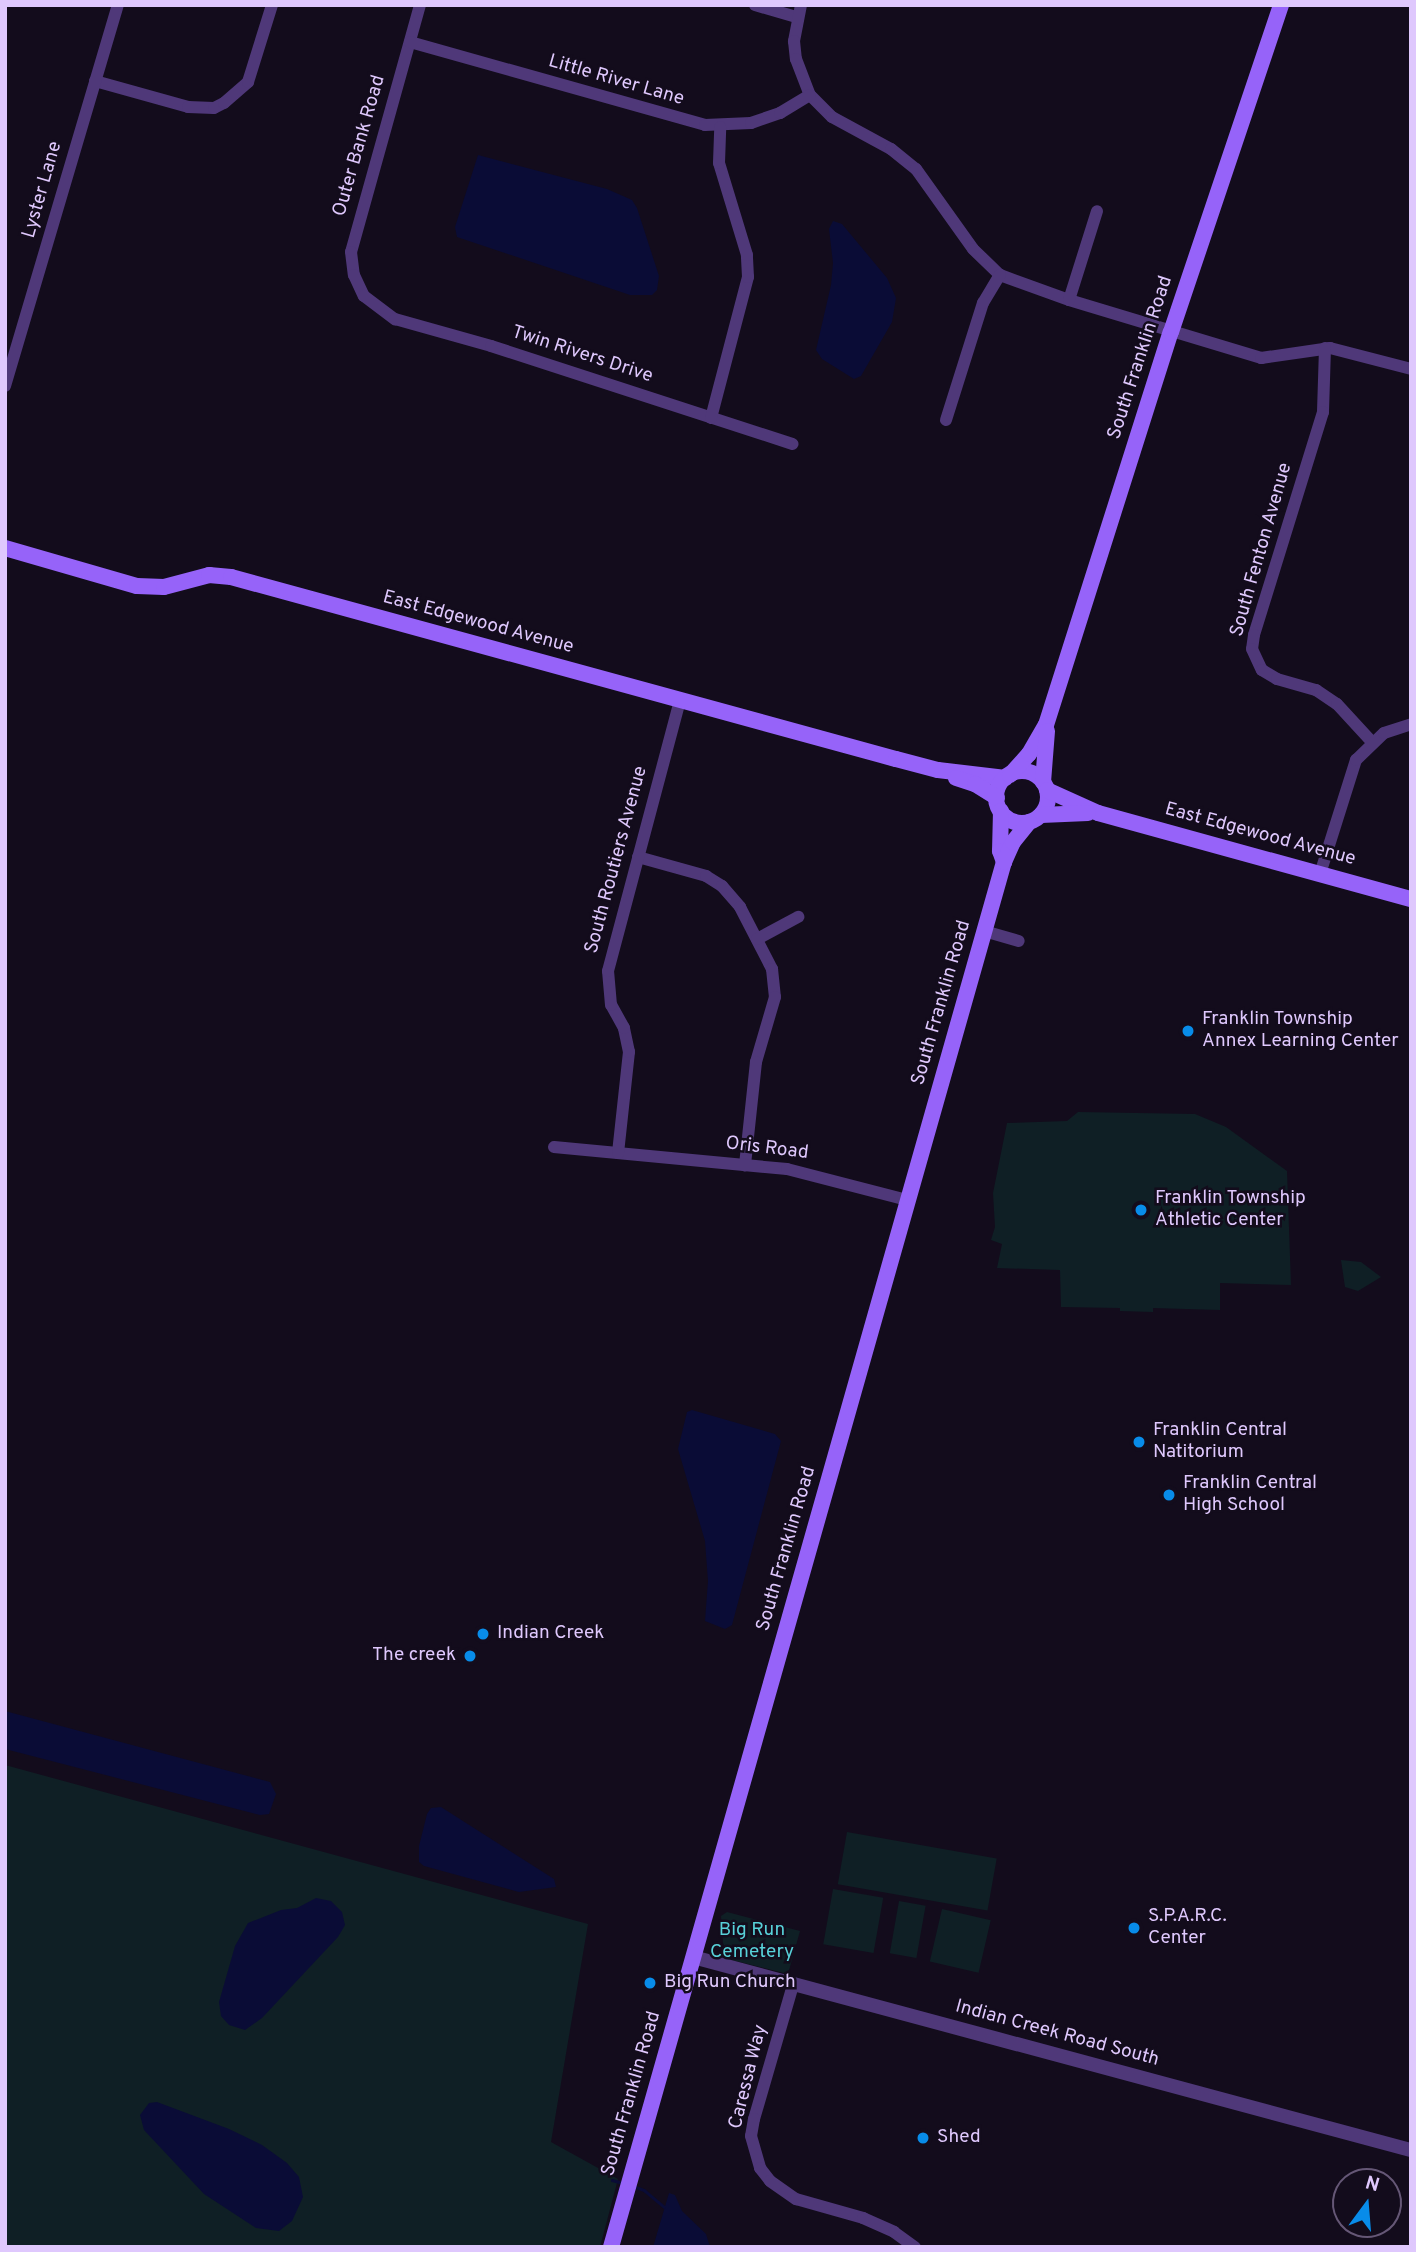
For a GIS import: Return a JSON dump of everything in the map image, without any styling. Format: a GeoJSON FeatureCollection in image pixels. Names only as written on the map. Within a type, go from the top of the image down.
{"type":"FeatureCollection","features":[{"type":"Feature","properties":{"kind":"main road","name":"South Franklin Road"},"geometry":{"type":"LineString","coordinates":[[1008,776],[1029,754],[1046,725],[1171,332],[1281,5]]}},
{"type":"Feature","properties":{"kind":"main road","name":"East Edgewood Avenue"},"geometry":{"type":"LineString","coordinates":[[5,548],[147,588],[164,587],[209,575],[231,577],[938,770]]}},
{"type":"Feature","properties":{"kind":"main road","name":"South Franklin Road"},"geometry":{"type":"LineString","coordinates":[[1045,786],[1046,725]]}},
{"type":"Feature","properties":{"kind":"main road"},"geometry":{"type":"LineString","coordinates":[[938,770],[1008,776],[1027,772],[1045,786],[1098,813]]}},
{"type":"Feature","properties":{"kind":"main road"},"geometry":{"type":"LineString","coordinates":[[938,770],[975,784],[999,804],[1011,820],[1098,813]]}},
{"type":"Feature","properties":{"kind":"main road"},"geometry":{"type":"LineString","coordinates":[[999,804],[1000,785],[1008,776]]}},
{"type":"Feature","properties":{"kind":"main road"},"geometry":{"type":"LineString","coordinates":[[1035,819],[1047,803],[1045,786]]}},
{"type":"Feature","properties":{"kind":"main road","name":"South Franklin Road"},"geometry":{"type":"LineString","coordinates":[[999,804],[1000,850],[1004,862]]}},
{"type":"Feature","properties":{"kind":"main road","name":"East Edgewood Avenue"},"geometry":{"type":"LineString","coordinates":[[1098,813],[1411,899]]}},
{"type":"Feature","properties":{"kind":"main road","name":"South Franklin Road"},"geometry":{"type":"LineString","coordinates":[[611,2247],[1004,862],[1013,842],[1035,819]]}},
{"type":"Feature","properties":{"kind":"street","name":"Lyster Lane"},"geometry":{"type":"LineString","coordinates":[[5,386],[118,5]]}},
{"type":"Feature","properties":{"kind":"street"},"geometry":{"type":"LineString","coordinates":[[96,81],[188,107],[214,108],[224,103],[248,82],[272,5]]}},
{"type":"Feature","properties":{"kind":"street","name":"Outer Bank Road"},"geometry":{"type":"LineString","coordinates":[[364,296],[354,275],[351,252],[420,5]]}},
{"type":"Feature","properties":{"kind":"street"},"geometry":{"type":"LineString","coordinates":[[755,5],[799,11],[796,59],[810,95],[832,117],[891,149],[916,169],[973,249],[1000,275],[1069,300],[1261,358],[1325,348],[1411,369]]}},
{"type":"Feature","properties":{"kind":"street","name":"Little River Lane"},"geometry":{"type":"LineString","coordinates":[[410,42],[688,122],[720,127],[765,119],[810,95]]}},
{"type":"Feature","properties":{"kind":"street"},"geometry":{"type":"LineString","coordinates":[[711,418],[725,373],[748,266],[743,239],[722,177],[720,127]]}},
{"type":"Feature","properties":{"kind":"street"},"geometry":{"type":"LineString","coordinates":[[1069,300],[1097,211]]}},
{"type":"Feature","properties":{"kind":"street"},"geometry":{"type":"LineString","coordinates":[[946,420],[982,307],[1000,275]]}},
{"type":"Feature","properties":{"kind":"street","name":"Twin Rivers Drive"},"geometry":{"type":"LineString","coordinates":[[364,296],[395,319],[491,346],[792,444]]}},
{"type":"Feature","properties":{"kind":"street","name":"South Fenton Avenue"},"geometry":{"type":"LineString","coordinates":[[1325,348],[1323,412],[1254,635],[1252,649],[1262,670],[1277,679],[1316,690],[1336,704],[1373,741]]}},
{"type":"Feature","properties":{"kind":"street","name":"South Routiers Avenue"},"geometry":{"type":"LineString","coordinates":[[618,1153],[629,1052],[627,1038],[611,1005],[607,976],[680,700]]}},
{"type":"Feature","properties":{"kind":"street"},"geometry":{"type":"LineString","coordinates":[[1320,874],[1350,773],[1359,755],[1373,741],[1392,729],[1411,723]]}},
{"type":"Feature","properties":{"kind":"street"},"geometry":{"type":"LineString","coordinates":[[638,857],[714,880],[732,895],[772,969],[775,987],[755,1062],[745,1165]]}},
{"type":"Feature","properties":{"kind":"street"},"geometry":{"type":"LineString","coordinates":[[757,939],[798,917]]}},
{"type":"Feature","properties":{"kind":"street"},"geometry":{"type":"LineString","coordinates":[[984,931],[1019,941]]}},
{"type":"Feature","properties":{"kind":"street","name":"Oris Road"},"geometry":{"type":"LineString","coordinates":[[554,1147],[813,1174],[908,1200]]}},
{"type":"Feature","properties":{"kind":"street","name":"Indian Creek Road South"},"geometry":{"type":"LineString","coordinates":[[693,1957],[1411,2150]]}},
{"type":"Feature","properties":{"kind":"street","name":"Caressa Way"},"geometry":{"type":"LineString","coordinates":[[793,1985],[754,2119],[751,2136],[760,2168],[769,2181],[796,2199],[863,2218],[894,2232],[915,2247]]}},
{"type":"Feature","properties":{"kind":"green space","name":"Franklin Township Athletic Center"},"geometry":{"type":"Polygon","coordinates":[[[1078,1112],[1195,1114],[1226,1127],[1287,1171],[1291,1285],[1220,1283],[1220,1310],[1153,1308],[1153,1312],[1120,1311],[1120,1308],[1061,1307],[1060,1270],[997,1268],[1002,1244],[991,1240],[995,1227],[993,1193],[1007,1123],[1067,1121],[1078,1112]]]}},
{"type":"Feature","properties":{"kind":"green space"},"geometry":{"type":"Polygon","coordinates":[[[1341,1260],[1361,1262],[1381,1277],[1358,1291],[1345,1287],[1341,1260]]]}},
{"type":"Feature","properties":{"kind":"green space"},"geometry":{"type":"Polygon","coordinates":[[[5,1765],[588,1924],[551,2142],[618,2179],[600,2247],[5,2247],[5,1765]]]}},
{"type":"Feature","properties":{"kind":"green space"},"geometry":{"type":"Polygon","coordinates":[[[847,1832],[997,1858],[987,1911],[838,1884],[847,1832]]]}},
{"type":"Feature","properties":{"kind":"green space"},"geometry":{"type":"Polygon","coordinates":[[[833,1889],[883,1898],[874,1953],[823,1944],[833,1889]]]}},
{"type":"Feature","properties":{"kind":"green space"},"geometry":{"type":"Polygon","coordinates":[[[899,1901],[926,1906],[916,1958],[890,1953],[899,1901]]]}},
{"type":"Feature","properties":{"kind":"green space"},"geometry":{"type":"Polygon","coordinates":[[[942,1909],[991,1920],[979,1973],[930,1962],[942,1909]]]}},
{"type":"Feature","properties":{"kind":"green space","name":"Big Run Cemetery"},"geometry":{"type":"Polygon","coordinates":[[[727,1912],[800,1931],[788,1974],[732,1960],[723,1943],[721,1916],[727,1912]]]}},
{"type":"Feature","properties":{"kind":"shaded area"},"geometry":{"type":"Polygon","coordinates":[[[478,155],[607,189],[632,200],[659,276],[657,290],[652,295],[630,295],[457,237],[455,227],[478,155]]]}},
{"type":"Feature","properties":{"kind":"shaded area"},"geometry":{"type":"Polygon","coordinates":[[[833,221],[842,224],[887,278],[896,298],[892,322],[861,376],[854,379],[822,359],[816,350],[831,285],[833,263],[829,229],[833,221]]]}},
{"type":"Feature","properties":{"kind":"shaded area"},"geometry":{"type":"Polygon","coordinates":[[[692,1410],[775,1434],[781,1441],[732,1625],[725,1629],[705,1621],[708,1581],[705,1541],[678,1449],[687,1412],[692,1410]]]}},
{"type":"Feature","properties":{"kind":"shaded area"},"geometry":{"type":"Polygon","coordinates":[[[5,1711],[270,1782],[276,1794],[269,1814],[260,1815],[5,1749],[5,1711]]]}},
{"type":"Feature","properties":{"kind":"shaded area"},"geometry":{"type":"Polygon","coordinates":[[[441,1807],[554,1879],[556,1887],[519,1892],[424,1866],[419,1862],[419,1846],[427,1814],[431,1808],[441,1807]]]}},
{"type":"Feature","properties":{"kind":"shaded area"},"geometry":{"type":"Polygon","coordinates":[[[316,1898],[331,1901],[342,1912],[345,1925],[338,1937],[262,2018],[245,2030],[229,2025],[221,2016],[219,2002],[235,1946],[248,1923],[281,1910],[297,1908],[316,1898]]]}},
{"type":"Feature","properties":{"kind":"shaded area"},"geometry":{"type":"Polygon","coordinates":[[[157,2102],[229,2129],[262,2145],[287,2163],[299,2177],[303,2197],[292,2221],[279,2231],[256,2228],[204,2194],[144,2130],[140,2115],[149,2103],[157,2102]]]}},
{"type":"Feature","properties":{"kind":"shaded area"},"geometry":{"type":"Polygon","coordinates":[[[669,2193],[675,2195],[682,2211],[706,2234],[710,2247],[653,2247],[669,2193]]]}},
{"type":"Feature","properties":{"kind":"waterway"},"geometry":{"type":"LineString","coordinates":[[612,2180],[623,2183]]}},
{"type":"Feature","properties":{"kind":"waterway"},"geometry":{"type":"LineString","coordinates":[[636,2187],[644,2190],[664,2207]]}},
{"type":"Feature","properties":{"kind":"place","name":"Franklin Township Annex Learning Center"},"geometry":{"type":"Point","coordinates":[1188,1031]}},
{"type":"Feature","properties":{"kind":"place","name":"Franklin Township Athletic Center"},"geometry":{"type":"Point","coordinates":[1141,1210]}},
{"type":"Feature","properties":{"kind":"place","name":"Franklin Central Natitorium"},"geometry":{"type":"Point","coordinates":[1139,1442]}},
{"type":"Feature","properties":{"kind":"place","name":"Franklin Central High School"},"geometry":{"type":"Point","coordinates":[1169,1495]}},
{"type":"Feature","properties":{"kind":"place","name":"Indian Creek"},"geometry":{"type":"Point","coordinates":[483,1634]}},
{"type":"Feature","properties":{"kind":"place","name":"The creek"},"geometry":{"type":"Point","coordinates":[470,1656]}},
{"type":"Feature","properties":{"kind":"place","name":"S.P.A.R.C. Center"},"geometry":{"type":"Point","coordinates":[1134,1928]}},
{"type":"Feature","properties":{"kind":"place","name":"Big Run Church"},"geometry":{"type":"Point","coordinates":[650,1983]}},
{"type":"Feature","properties":{"kind":"place","name":"Shed"},"geometry":{"type":"Point","coordinates":[923,2138]}}]}
